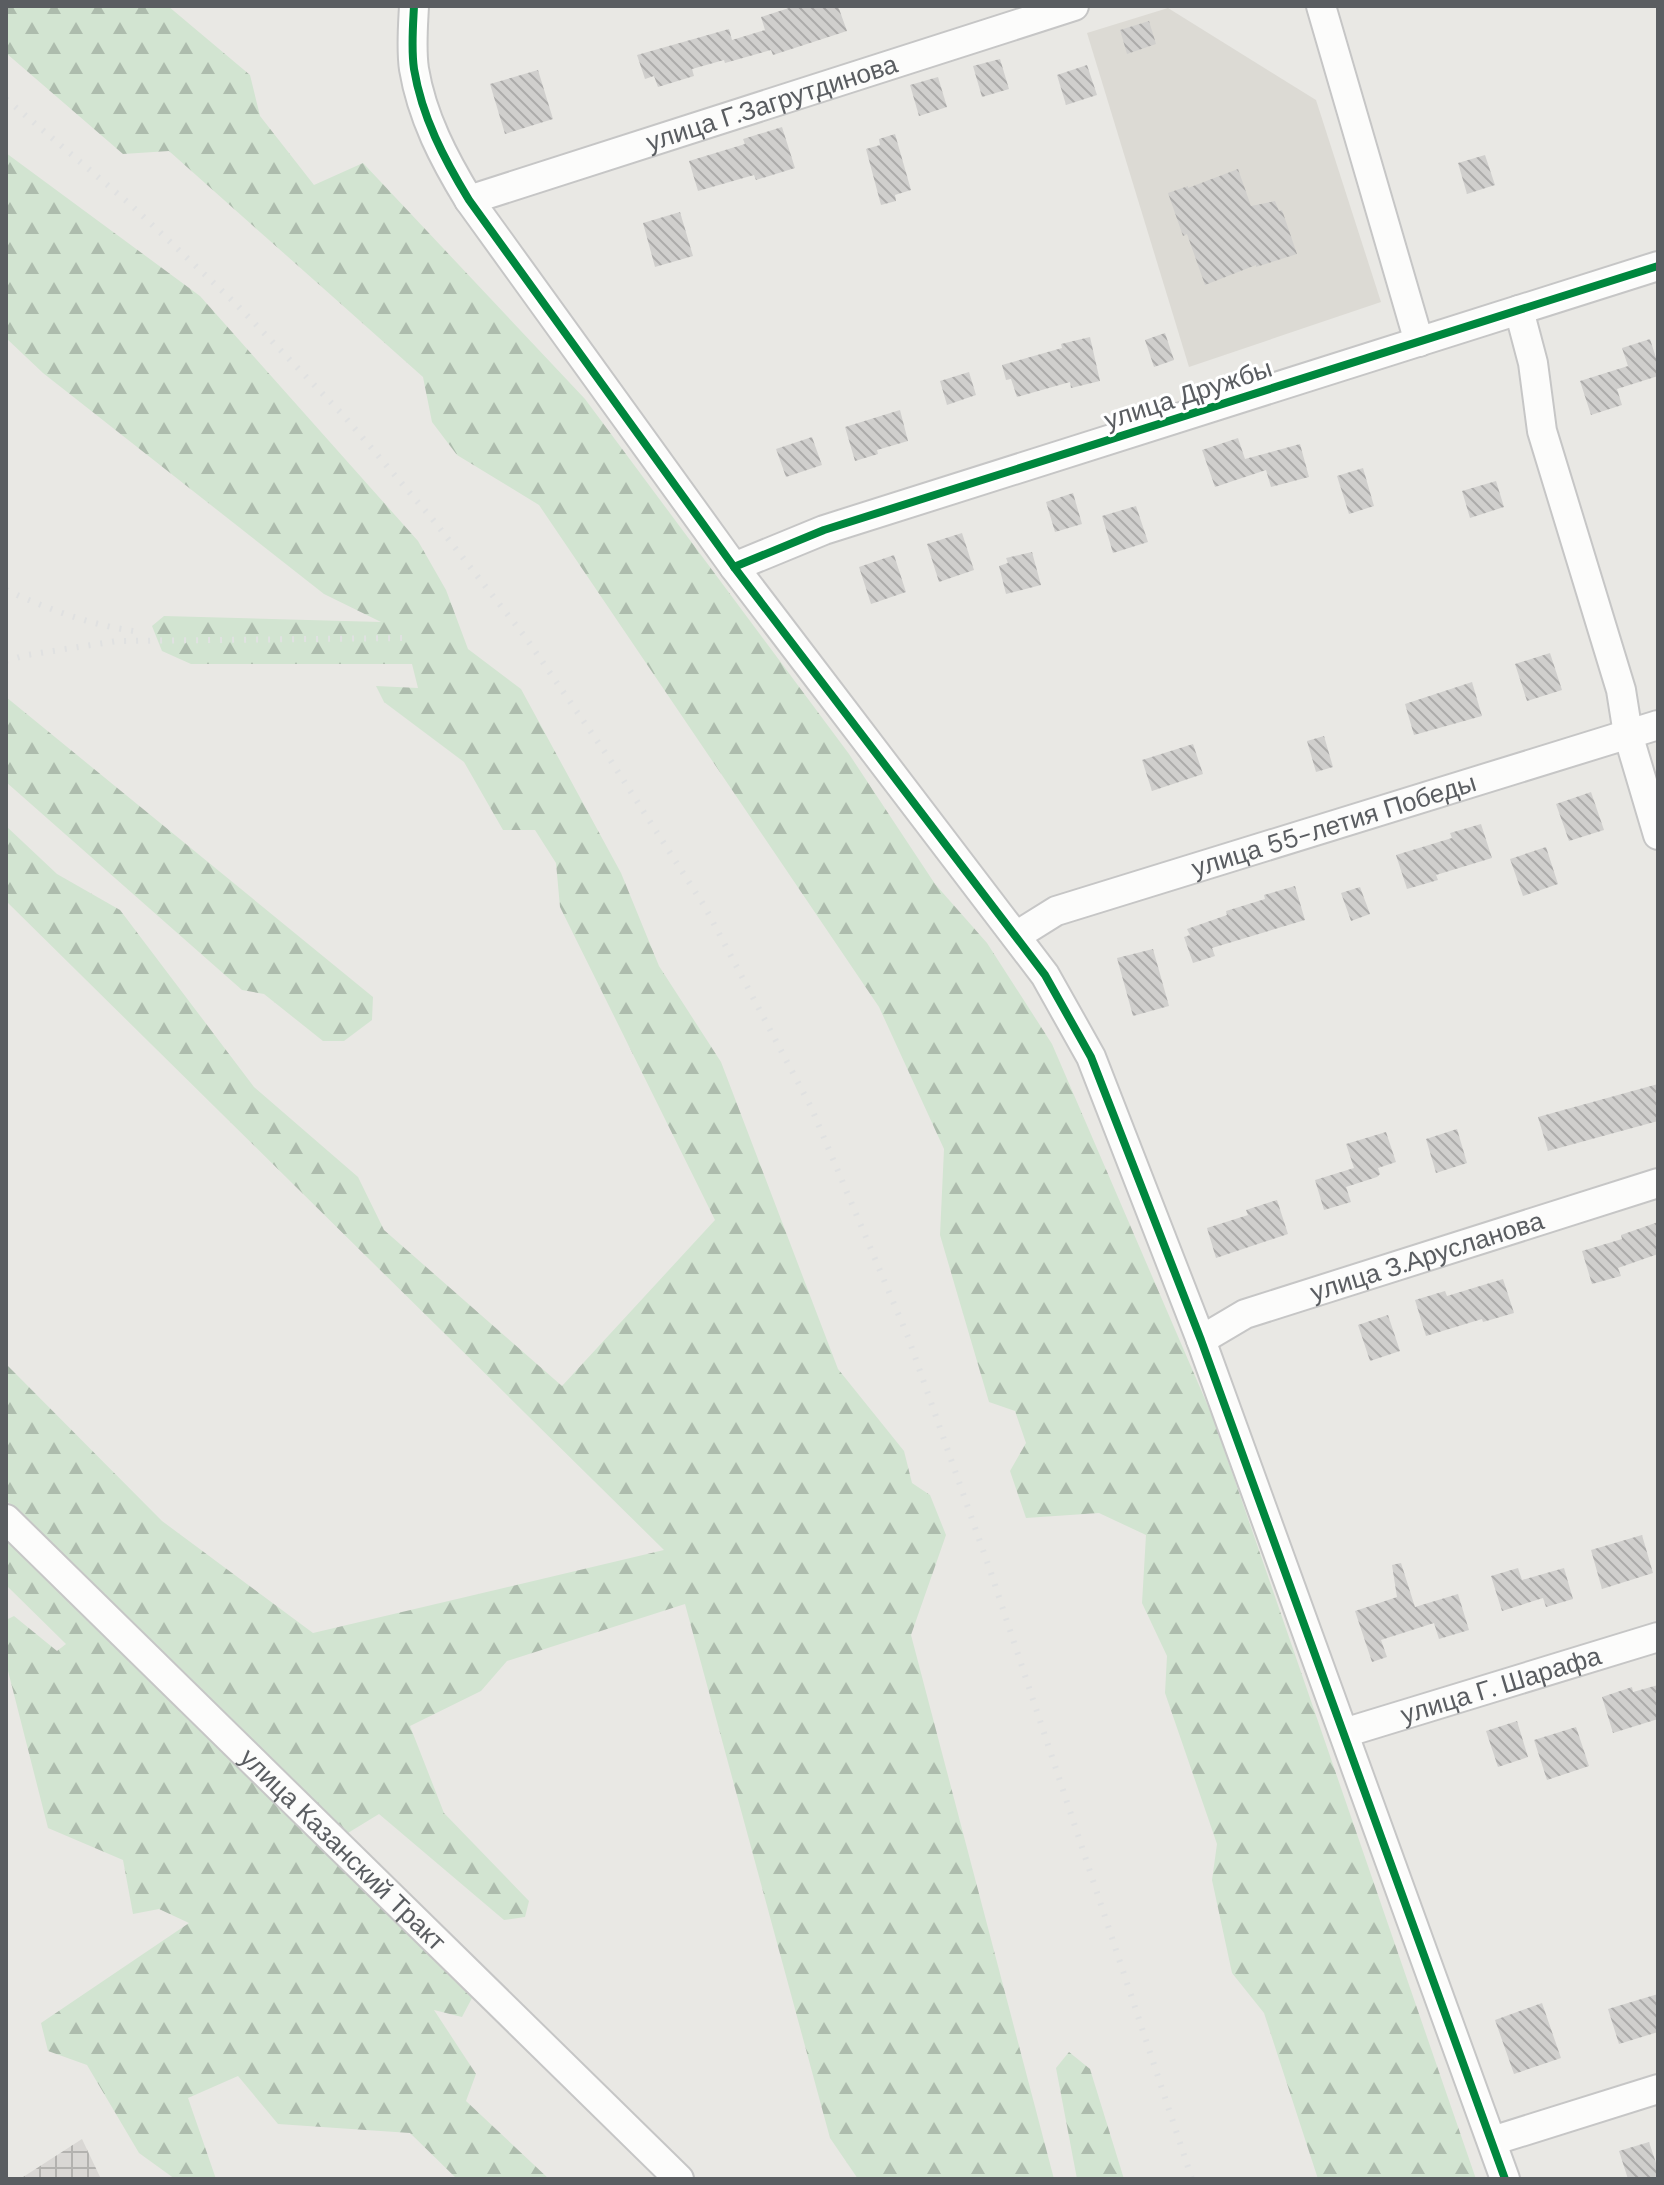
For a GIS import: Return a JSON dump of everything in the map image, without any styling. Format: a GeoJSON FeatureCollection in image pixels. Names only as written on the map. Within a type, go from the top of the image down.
{"type":"FeatureCollection","features":[{"type":"Feature","properties":{"kind":"street"},"geometry":{"type":"LineString","coordinates":[[414,6],[413,67],[425,115],[445,160],[469,200],[734,567],[1045,975],[1091,1057],[1201,1340],[1505,2179]]}},
{"type":"Feature","properties":{"kind":"street","name":"улица Г.Загрутдинова"},"geometry":{"type":"LineString","coordinates":[[469,200],[1074,6]]}},
{"type":"Feature","properties":{"kind":"street"},"geometry":{"type":"LineString","coordinates":[[1321,6],[1419,342]]}},
{"type":"Feature","properties":{"kind":"street","name":"улица Дружбы"},"geometry":{"type":"LineString","coordinates":[[734,567],[824,530],[1658,266]]}},
{"type":"Feature","properties":{"kind":"street"},"geometry":{"type":"LineString","coordinates":[[1519,310],[1533,363],[1542,431],[1621,690],[1628,734],[1658,835]]}},
{"type":"Feature","properties":{"kind":"street","name":"улица 55-летия Победы"},"geometry":{"type":"LineString","coordinates":[[1016,936],[1056,911],[1658,725]]}},
{"type":"Feature","properties":{"kind":"street","name":"улица З.Арусланова"},"geometry":{"type":"LineString","coordinates":[[1201,1340],[1245,1314],[1658,1183]]}},
{"type":"Feature","properties":{"kind":"street","name":"улица Казанский Тракт"},"geometry":{"type":"LineString","coordinates":[[6,1519],[679,2179]]}},
{"type":"Feature","properties":{"kind":"street","name":"улица Г. Шарафа"},"geometry":{"type":"LineString","coordinates":[[1344,1733],[1658,1637]]}},
{"type":"Feature","properties":{"kind":"street"},"geometry":{"type":"LineString","coordinates":[[1492,2141],[1658,2089]]}},
{"type":"Feature","properties":{"kind":"shaded area"},"geometry":{"type":"Polygon","coordinates":[[[1168,8],[1316,100],[1381,302],[1189,367],[1087,33],[1168,8]]]}},
{"type":"Feature","properties":{"kind":"shaded area"},"geometry":{"type":"Polygon","coordinates":[[[82,2139],[101,2179],[20,2179],[82,2139]]]}},
{"type":"Feature","properties":{"kind":"green space"},"geometry":{"type":"Polygon","coordinates":[[[6,6],[168,6],[250,75],[260,116],[314,185],[363,163],[585,399],[849,754],[935,884],[987,943],[1052,1044],[1214,1420],[1476,2179],[1318,2179],[1264,2013],[1232,1973],[1212,1880],[1217,1844],[1165,1693],[1167,1656],[1142,1603],[1146,1535],[1099,1513],[1026,1518],[1010,1471],[1026,1443],[1015,1411],[989,1402],[940,1235],[944,1149],[879,1007],[539,505],[457,455],[432,422],[423,377],[169,151],[123,154],[6,53],[6,6]]]}},
{"type":"Feature","properties":{"kind":"green space"},"geometry":{"type":"Polygon","coordinates":[[[6,153],[200,296],[418,541],[446,590],[468,649],[521,689],[621,873],[659,966],[721,1062],[838,1369],[904,1451],[912,1483],[930,1495],[946,1535],[911,1635],[1054,2179],[858,2179],[830,2138],[685,1604],[507,1661],[481,1691],[410,1726],[444,1813],[529,1901],[525,1917],[504,1920],[379,1814],[343,1836],[6,1500],[6,1364],[162,1521],[313,1633],[664,1550],[6,901],[6,826],[57,874],[120,910],[254,1087],[358,1177],[384,1230],[562,1386],[715,1220],[560,907],[556,863],[535,830],[503,830],[464,762],[384,702],[376,686],[418,688],[412,664],[191,664],[162,651],[152,626],[164,616],[381,622],[324,594],[43,373],[6,338],[6,153]]]}},
{"type":"Feature","properties":{"kind":"green space"},"geometry":{"type":"Polygon","coordinates":[[[6,697],[373,997],[372,1020],[344,1041],[323,1041],[264,994],[242,990],[6,782],[6,697]]]}},
{"type":"Feature","properties":{"kind":"green space"},"geometry":{"type":"Polygon","coordinates":[[[6,1538],[472,1998],[462,2017],[434,2010],[476,2074],[466,2101],[549,2179],[457,2179],[410,2133],[278,2124],[238,2076],[188,2098],[216,2179],[175,2179],[139,2153],[87,2065],[48,2051],[41,2023],[189,1923],[159,1909],[133,1914],[123,1860],[48,1828],[6,1663],[6,1620],[14,1616],[57,1651],[66,1644],[6,1585],[6,1538]]]}},
{"type":"Feature","properties":{"kind":"green space"},"geometry":{"type":"Polygon","coordinates":[[[1069,2052],[1090,2069],[1124,2179],[1077,2179],[1056,2068],[1069,2052]]]}},
{"type":"Feature","properties":{"kind":"building"},"geometry":{"type":"Polygon","coordinates":[[[795,6],[838,6],[847,31],[773,55],[771,50],[692,69],[694,76],[658,87],[654,76],[645,79],[637,55],[729,29],[732,40],[765,30],[761,17],[795,6]]]}},
{"type":"Feature","properties":{"kind":"building"},"geometry":{"type":"Polygon","coordinates":[[[1149,21],[1156,44],[1127,54],[1120,30],[1149,21]]]}},
{"type":"Feature","properties":{"kind":"building"},"geometry":{"type":"Polygon","coordinates":[[[1000,59],[1009,89],[982,97],[973,66],[1000,59]]]}},
{"type":"Feature","properties":{"kind":"building"},"geometry":{"type":"Polygon","coordinates":[[[1087,65],[1097,95],[1066,105],[1057,75],[1087,65]]]}},
{"type":"Feature","properties":{"kind":"building"},"geometry":{"type":"Polygon","coordinates":[[[538,70],[553,119],[505,134],[490,84],[538,70]]]}},
{"type":"Feature","properties":{"kind":"building"},"geometry":{"type":"Polygon","coordinates":[[[938,77],[947,107],[919,116],[910,85],[938,77]]]}},
{"type":"Feature","properties":{"kind":"building"},"geometry":{"type":"Polygon","coordinates":[[[782,127],[795,168],[756,180],[754,175],[698,191],[689,161],[745,144],[743,139],[782,127]]]}},
{"type":"Feature","properties":{"kind":"building"},"geometry":{"type":"Polygon","coordinates":[[[895,134],[911,190],[895,195],[896,201],[881,205],[866,149],[880,145],[879,139],[895,134]]]}},
{"type":"Feature","properties":{"kind":"building"},"geometry":{"type":"Polygon","coordinates":[[[1485,155],[1495,185],[1467,194],[1458,163],[1485,155]]]}},
{"type":"Feature","properties":{"kind":"building"},"geometry":{"type":"Polygon","coordinates":[[[1238,169],[1251,206],[1275,201],[1279,211],[1282,210],[1297,254],[1256,265],[1205,285],[1168,193],[1238,169]]]}},
{"type":"Feature","properties":{"kind":"building"},"geometry":{"type":"Polygon","coordinates":[[[680,212],[693,256],[655,267],[643,223],[680,212]]]}},
{"type":"Feature","properties":{"kind":"building"},"geometry":{"type":"Polygon","coordinates":[[[1165,333],[1174,360],[1154,367],[1145,340],[1165,333]]]}},
{"type":"Feature","properties":{"kind":"building"},"geometry":{"type":"Polygon","coordinates":[[[1090,337],[1100,381],[1071,388],[1070,382],[1017,397],[1011,379],[1006,380],[1002,365],[1090,337]]]}},
{"type":"Feature","properties":{"kind":"building"},"geometry":{"type":"Polygon","coordinates":[[[1650,339],[1658,364],[1658,376],[1617,389],[1622,405],[1591,415],[1580,381],[1628,366],[1622,348],[1650,339]]]}},
{"type":"Feature","properties":{"kind":"building"},"geometry":{"type":"Polygon","coordinates":[[[969,372],[976,395],[947,405],[940,381],[969,372]]]}},
{"type":"Feature","properties":{"kind":"building"},"geometry":{"type":"Polygon","coordinates":[[[900,410],[908,441],[877,450],[878,454],[855,461],[845,427],[900,410]]]}},
{"type":"Feature","properties":{"kind":"building"},"geometry":{"type":"Polygon","coordinates":[[[812,437],[822,465],[786,477],[776,449],[812,437]]]}},
{"type":"Feature","properties":{"kind":"building"},"geometry":{"type":"Polygon","coordinates":[[[1238,438],[1245,459],[1300,444],[1309,477],[1271,487],[1266,470],[1215,487],[1202,450],[1238,438]]]}},
{"type":"Feature","properties":{"kind":"building"},"geometry":{"type":"Polygon","coordinates":[[[1363,468],[1374,506],[1349,514],[1337,476],[1363,468]]]}},
{"type":"Feature","properties":{"kind":"building"},"geometry":{"type":"Polygon","coordinates":[[[1496,481],[1504,507],[1470,518],[1462,491],[1496,481]]]}},
{"type":"Feature","properties":{"kind":"building"},"geometry":{"type":"Polygon","coordinates":[[[1073,493],[1082,524],[1055,532],[1046,502],[1073,493]]]}},
{"type":"Feature","properties":{"kind":"building"},"geometry":{"type":"Polygon","coordinates":[[[1136,506],[1148,542],[1113,553],[1102,516],[1136,506]]]}},
{"type":"Feature","properties":{"kind":"building"},"geometry":{"type":"Polygon","coordinates":[[[962,533],[974,570],[939,582],[927,544],[962,533]]]}},
{"type":"Feature","properties":{"kind":"building"},"geometry":{"type":"Polygon","coordinates":[[[1032,552],[1041,585],[1006,594],[999,566],[1008,563],[1006,558],[1032,552]]]}},
{"type":"Feature","properties":{"kind":"building"},"geometry":{"type":"Polygon","coordinates":[[[894,555],[906,592],[871,604],[859,567],[894,555]]]}},
{"type":"Feature","properties":{"kind":"building"},"geometry":{"type":"Polygon","coordinates":[[[1550,653],[1562,690],[1527,701],[1515,664],[1550,653]]]}},
{"type":"Feature","properties":{"kind":"building"},"geometry":{"type":"Polygon","coordinates":[[[1472,682],[1482,716],[1414,735],[1405,704],[1472,682]]]}},
{"type":"Feature","properties":{"kind":"building"},"geometry":{"type":"Polygon","coordinates":[[[1324,736],[1333,767],[1316,772],[1307,741],[1324,736]]]}},
{"type":"Feature","properties":{"kind":"building"},"geometry":{"type":"Polygon","coordinates":[[[1193,744],[1203,774],[1152,791],[1142,760],[1193,744]]]}},
{"type":"Feature","properties":{"kind":"building"},"geometry":{"type":"Polygon","coordinates":[[[1591,792],[1604,830],[1569,841],[1556,804],[1591,792]]]}},
{"type":"Feature","properties":{"kind":"building"},"geometry":{"type":"Polygon","coordinates":[[[1481,824],[1492,858],[1436,875],[1438,880],[1407,889],[1396,855],[1452,838],[1450,833],[1481,824]]]}},
{"type":"Feature","properties":{"kind":"building"},"geometry":{"type":"Polygon","coordinates":[[[1546,847],[1558,884],[1523,896],[1510,859],[1546,847]]]}},
{"type":"Feature","properties":{"kind":"building"},"geometry":{"type":"Polygon","coordinates":[[[1295,886],[1305,920],[1212,948],[1215,956],[1193,963],[1184,937],[1190,935],[1187,929],[1227,915],[1226,911],[1265,899],[1264,895],[1295,886]]]}},
{"type":"Feature","properties":{"kind":"building"},"geometry":{"type":"Polygon","coordinates":[[[1360,887],[1370,914],[1351,921],[1341,893],[1360,887]]]}},
{"type":"Feature","properties":{"kind":"building"},"geometry":{"type":"Polygon","coordinates":[[[1153,949],[1169,1006],[1133,1016],[1117,958],[1153,949]]]}},
{"type":"Feature","properties":{"kind":"building"},"geometry":{"type":"Polygon","coordinates":[[[1658,1084],[1658,1121],[1548,1151],[1538,1117],[1658,1084]]]}},
{"type":"Feature","properties":{"kind":"building"},"geometry":{"type":"Polygon","coordinates":[[[1457,1129],[1467,1163],[1436,1173],[1426,1139],[1457,1129]]]}},
{"type":"Feature","properties":{"kind":"building"},"geometry":{"type":"Polygon","coordinates":[[[1386,1132],[1396,1162],[1378,1168],[1380,1174],[1377,1177],[1346,1187],[1351,1202],[1324,1210],[1315,1180],[1354,1168],[1346,1144],[1386,1132]]]}},
{"type":"Feature","properties":{"kind":"building"},"geometry":{"type":"Polygon","coordinates":[[[1277,1200],[1288,1234],[1216,1258],[1207,1228],[1248,1215],[1246,1210],[1277,1200]]]}},
{"type":"Feature","properties":{"kind":"building"},"geometry":{"type":"Polygon","coordinates":[[[1658,1222],[1658,1254],[1618,1268],[1621,1276],[1592,1284],[1582,1251],[1622,1239],[1621,1235],[1658,1222]]]}},
{"type":"Feature","properties":{"kind":"building"},"geometry":{"type":"Polygon","coordinates":[[[1503,1279],[1514,1313],[1426,1336],[1415,1300],[1445,1291],[1447,1296],[1503,1279]]]}},
{"type":"Feature","properties":{"kind":"building"},"geometry":{"type":"Polygon","coordinates":[[[1388,1315],[1400,1351],[1370,1361],[1358,1325],[1388,1315]]]}},
{"type":"Feature","properties":{"kind":"building"},"geometry":{"type":"Polygon","coordinates":[[[1642,1535],[1653,1573],[1602,1589],[1591,1550],[1642,1535]]]}},
{"type":"Feature","properties":{"kind":"building"},"geometry":{"type":"Polygon","coordinates":[[[1401,1563],[1415,1607],[1458,1594],[1469,1630],[1439,1639],[1434,1623],[1381,1640],[1387,1657],[1372,1662],[1355,1611],[1397,1597],[1392,1565],[1401,1563]]]}},
{"type":"Feature","properties":{"kind":"building"},"geometry":{"type":"Polygon","coordinates":[[[1518,1568],[1522,1580],[1564,1568],[1573,1599],[1546,1607],[1543,1598],[1502,1611],[1491,1576],[1518,1568]]]}},
{"type":"Feature","properties":{"kind":"building"},"geometry":{"type":"Polygon","coordinates":[[[1658,1685],[1658,1719],[1613,1733],[1602,1697],[1632,1687],[1633,1692],[1658,1685]]]}},
{"type":"Feature","properties":{"kind":"building"},"geometry":{"type":"Polygon","coordinates":[[[1517,1721],[1528,1757],[1498,1767],[1486,1731],[1517,1721]]]}},
{"type":"Feature","properties":{"kind":"building"},"geometry":{"type":"Polygon","coordinates":[[[1576,1727],[1589,1766],[1547,1780],[1534,1740],[1576,1727]]]}},
{"type":"Feature","properties":{"kind":"building"},"geometry":{"type":"Polygon","coordinates":[[[1658,1994],[1658,2032],[1619,2044],[1608,2009],[1658,1994]]]}},
{"type":"Feature","properties":{"kind":"building"},"geometry":{"type":"Polygon","coordinates":[[[1542,2003],[1561,2058],[1514,2074],[1495,2020],[1542,2003]]]}},
{"type":"Feature","properties":{"kind":"building"},"geometry":{"type":"Polygon","coordinates":[[[1649,2142],[1658,2179],[1628,2179],[1619,2151],[1649,2142]]]}},
{"type":"Feature","properties":{"kind":"railway"},"geometry":{"type":"LineString","coordinates":[[6,99],[131,205],[236,304],[344,416],[434,521],[526,638],[611,761],[705,907],[811,1107],[908,1337],[991,1573],[1192,2179]]}},
{"type":"Feature","properties":{"kind":"railway"},"geometry":{"type":"LineString","coordinates":[[6,590],[72,616],[141,632]]}},
{"type":"Feature","properties":{"kind":"railway"},"geometry":{"type":"LineString","coordinates":[[6,661],[117,641],[410,638]]}},
{"type":"Feature","properties":{"kind":"cycle path"},"geometry":{"type":"LineString","coordinates":[[414,6],[413,61],[422,104],[443,153],[469,200],[734,567],[1045,975],[1091,1057],[1201,1340],[1505,2179]]}},
{"type":"Feature","properties":{"kind":"cycle path"},"geometry":{"type":"LineString","coordinates":[[734,567],[824,530],[1658,266]]}}]}
